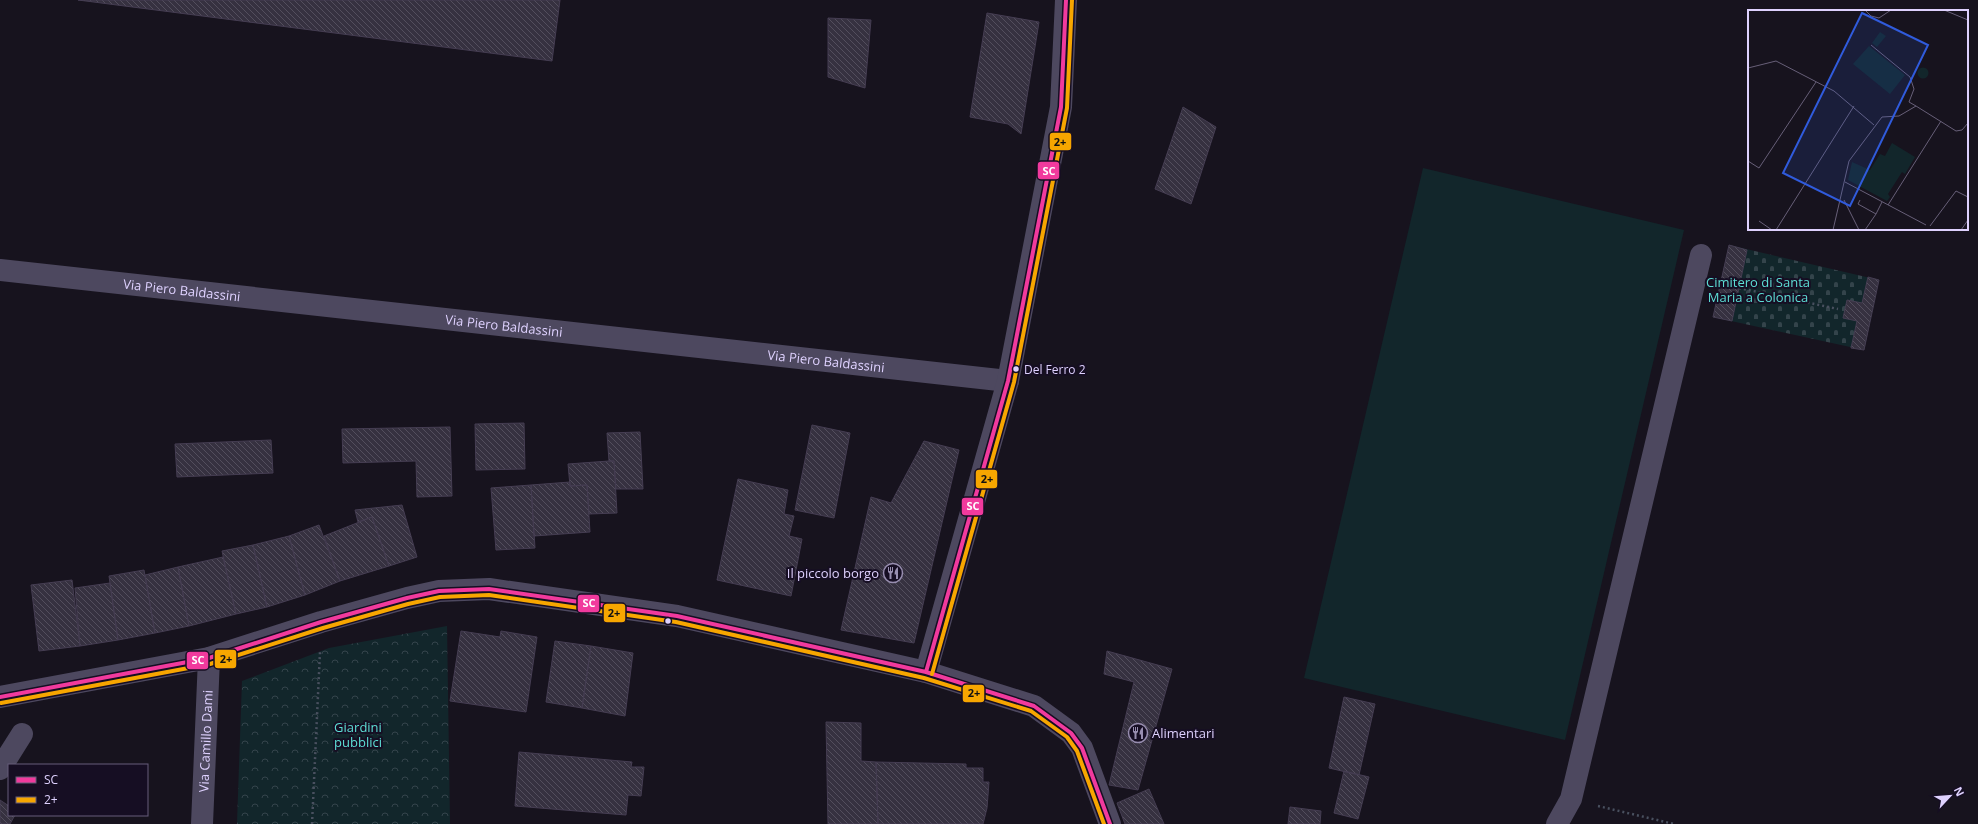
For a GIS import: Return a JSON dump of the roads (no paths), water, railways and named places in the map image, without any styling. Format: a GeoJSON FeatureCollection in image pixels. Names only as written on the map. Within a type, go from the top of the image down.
{"type":"FeatureCollection","features":[{"type":"Feature","properties":{"kind":"street"},"geometry":{"type":"LineString","coordinates":[[926,672],[1008,381],[1061,107],[1066,0]]}},
{"type":"Feature","properties":{"kind":"street"},"geometry":{"type":"LineString","coordinates":[[1557,824],[1571,799],[1701,255]]}},
{"type":"Feature","properties":{"kind":"street","name":"Via Piero Baldassini"},"geometry":{"type":"LineString","coordinates":[[0,270],[1008,381]]}},
{"type":"Feature","properties":{"kind":"street"},"geometry":{"type":"LineString","coordinates":[[0,697],[209,658],[321,622],[407,598],[439,591],[489,589],[677,616],[926,672],[1034,706],[1071,733],[1082,748],[1110,824]]}},
{"type":"Feature","properties":{"kind":"street","name":"Via Camillo Dami"},"geometry":{"type":"LineString","coordinates":[[202,824],[209,658]]}},
{"type":"Feature","properties":{"kind":"street"},"geometry":{"type":"LineString","coordinates":[[0,769],[22,734]]}},
{"type":"Feature","properties":{"kind":"place","name":"Del Ferro 2"},"geometry":{"type":"Point","coordinates":[1016,369]}},
{"type":"Feature","properties":{"kind":"place","name":"Il piccolo borgo"},"geometry":{"type":"Point","coordinates":[893,573]}},
{"type":"Feature","properties":{"kind":"place","name":"Alimentari"},"geometry":{"type":"Point","coordinates":[1138,733]}},
{"type":"Feature","properties":{"kind":"park label","name":"Cimitero di Santa Maria a Colonica"},"geometry":{"type":"Point","coordinates":[1758,290]}},
{"type":"Feature","properties":{"kind":"park label","name":"Giardini pubblici"},"geometry":{"type":"Point","coordinates":[358,734]}}]}
